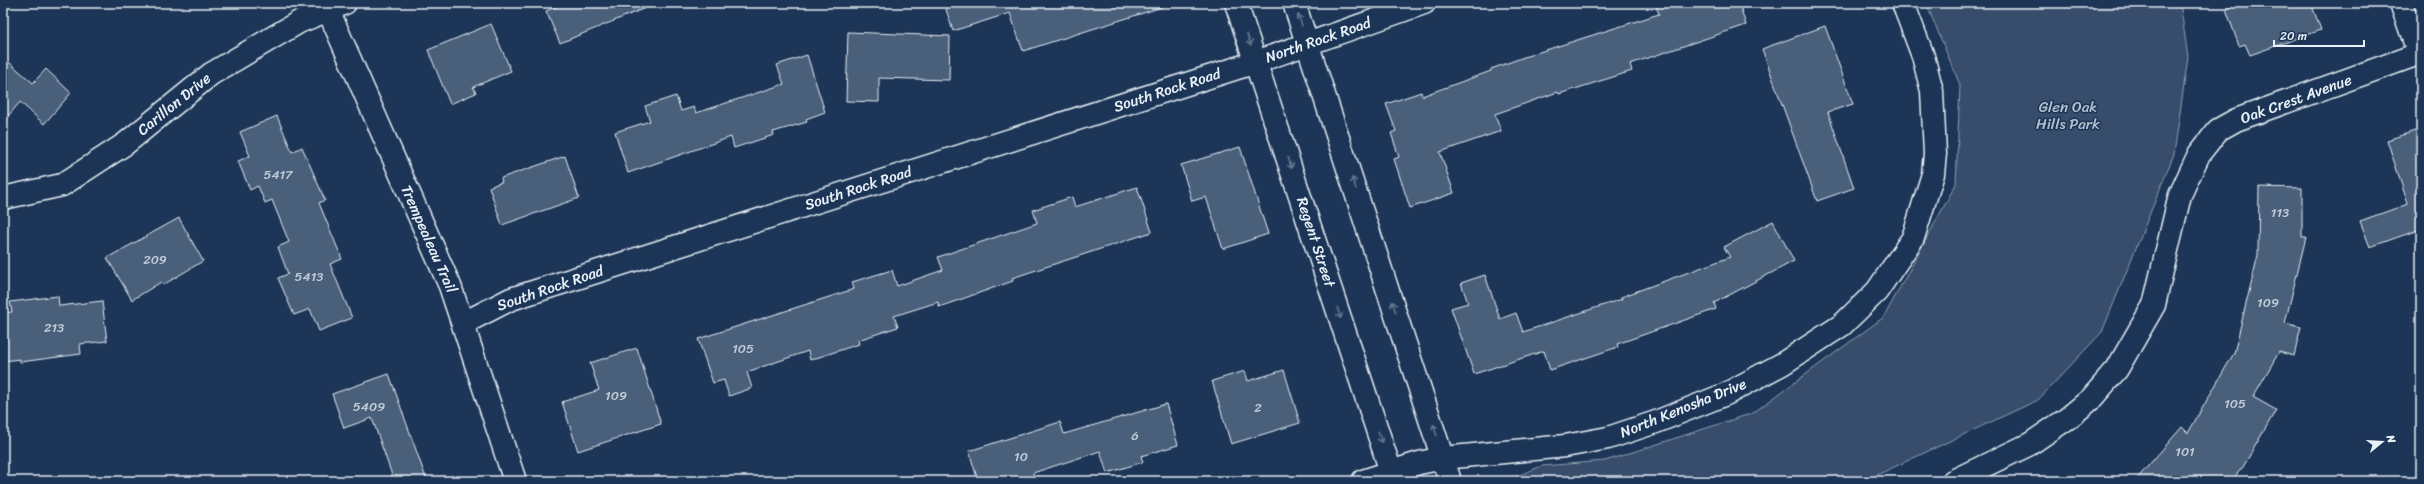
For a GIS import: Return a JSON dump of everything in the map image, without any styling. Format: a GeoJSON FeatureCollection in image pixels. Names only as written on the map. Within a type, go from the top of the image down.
{"type":"FeatureCollection","features":[{"type":"Feature","properties":{"kind":"street","name":"Regent Street"},"geometry":{"type":"LineString","coordinates":[[1236,3],[1393,476]]}},
{"type":"Feature","properties":{"kind":"street"},"geometry":{"type":"LineString","coordinates":[[1294,3],[1450,481]]}},
{"type":"Feature","properties":{"kind":"street","name":"North Rock Road"},"geometry":{"type":"LineString","coordinates":[[1256,62],[1424,3]]}},
{"type":"Feature","properties":{"kind":"street","name":"North Kenosha Drive"},"geometry":{"type":"LineString","coordinates":[[1363,481],[1393,476],[1419,463],[1443,458],[1565,446],[1608,438],[1656,422],[1726,394],[1782,364],[1842,325],[1877,291],[1913,238],[1933,174],[1935,154],[1932,91],[1923,56],[1902,3]]}},
{"type":"Feature","properties":{"kind":"street"},"geometry":{"type":"LineString","coordinates":[[2401,3],[2420,54]]}},
{"type":"Feature","properties":{"kind":"street","name":"Carillon Drive"},"geometry":{"type":"LineString","coordinates":[[3,196],[8,197],[62,185],[125,144],[210,74],[299,22],[333,5]]}},
{"type":"Feature","properties":{"kind":"street","name":"Trempealeau Trail"},"geometry":{"type":"LineString","coordinates":[[333,5],[450,286],[464,323],[515,481]]}},
{"type":"Feature","properties":{"kind":"street","name":"Oak Crest Avenue"},"geometry":{"type":"LineString","coordinates":[[1953,481],[2030,444],[2068,418],[2091,399],[2116,370],[2154,306],[2180,195],[2199,154],[2218,130],[2236,120],[2420,54]]}},
{"type":"Feature","properties":{"kind":"street","name":"South Rock Road"},"geometry":{"type":"LineString","coordinates":[[464,323],[511,299],[1256,62]]}},
{"type":"Feature","properties":{"kind":"green space","name":"Glen Oak Hills Park"},"geometry":{"type":"Polygon","coordinates":[[[1926,3],[2180,3],[2188,57],[2174,154],[2102,332],[2038,400],[1864,481],[1504,481],[1542,466],[1605,461],[1753,413],[1884,317],[1956,184],[1960,85],[1926,3]]]}},
{"type":"Feature","properties":{"kind":"building"},"geometry":{"type":"Polygon","coordinates":[[[565,3],[655,4],[560,43],[546,11],[565,3]]]}},
{"type":"Feature","properties":{"kind":"building"},"geometry":{"type":"Polygon","coordinates":[[[944,3],[1162,3],[1162,7],[1023,51],[1010,13],[953,31],[944,3]]]}},
{"type":"Feature","properties":{"kind":"building"},"geometry":{"type":"Polygon","coordinates":[[[1655,3],[1739,3],[1746,25],[1630,64],[1632,71],[1559,94],[1558,92],[1495,114],[1501,131],[1440,152],[1454,193],[1410,208],[1394,159],[1399,157],[1391,133],[1396,131],[1386,104],[1421,92],[1422,96],[1491,71],[1491,69],[1527,56],[1659,14],[1655,3]]]}},
{"type":"Feature","properties":{"kind":"building"},"geometry":{"type":"Polygon","coordinates":[[[2243,3],[2311,3],[2321,30],[2250,55],[2245,44],[2239,46],[2226,9],[2243,3]]]}},
{"type":"Feature","properties":{"kind":"building"},"geometry":{"type":"Polygon","coordinates":[[[491,24],[511,71],[473,87],[476,93],[450,104],[428,50],[491,24]]]}},
{"type":"Feature","properties":{"kind":"building"},"geometry":{"type":"Polygon","coordinates":[[[1825,26],[1853,104],[1828,112],[1854,188],[1817,201],[1762,49],[1825,26]]]}},
{"type":"Feature","properties":{"kind":"building"},"geometry":{"type":"Polygon","coordinates":[[[848,32],[950,36],[949,80],[879,78],[879,102],[846,101],[848,32]]]}},
{"type":"Feature","properties":{"kind":"building"},"geometry":{"type":"Polygon","coordinates":[[[807,55],[825,112],[806,119],[807,122],[773,132],[774,135],[734,148],[731,137],[628,173],[615,132],[650,121],[645,106],[676,96],[681,111],[694,107],[696,113],[784,84],[777,65],[807,55]]]}},
{"type":"Feature","properties":{"kind":"building"},"geometry":{"type":"Polygon","coordinates":[[[3,57],[33,83],[46,69],[71,93],[44,124],[20,102],[3,122],[3,57]]]}},
{"type":"Feature","properties":{"kind":"building"},"geometry":{"type":"Polygon","coordinates":[[[277,116],[292,152],[302,147],[325,200],[319,203],[342,259],[330,264],[352,318],[319,331],[310,309],[294,315],[278,278],[288,274],[278,247],[289,242],[272,200],[265,203],[258,186],[250,190],[238,161],[250,156],[240,132],[277,116]]]}},
{"type":"Feature","properties":{"kind":"building"},"geometry":{"type":"Polygon","coordinates":[[[2421,129],[2421,229],[2370,247],[2360,221],[2408,204],[2387,140],[2421,129]]]}},
{"type":"Feature","properties":{"kind":"building"},"geometry":{"type":"Polygon","coordinates":[[[1240,147],[1268,234],[1223,249],[1206,197],[1192,201],[1181,165],[1240,147]]]}},
{"type":"Feature","properties":{"kind":"building"},"geometry":{"type":"Polygon","coordinates":[[[565,156],[579,198],[502,225],[489,187],[502,182],[501,178],[565,156]]]}},
{"type":"Feature","properties":{"kind":"building"},"geometry":{"type":"Polygon","coordinates":[[[1137,187],[1152,232],[1012,278],[1013,281],[939,307],[938,302],[894,316],[898,327],[858,340],[859,344],[810,360],[808,351],[747,372],[752,388],[729,396],[724,380],[713,383],[698,339],[854,289],[852,282],[892,270],[897,286],[943,270],[938,257],[1037,223],[1033,210],[1072,197],[1075,207],[1137,187]]]}},
{"type":"Feature","properties":{"kind":"building"},"geometry":{"type":"Polygon","coordinates":[[[2259,187],[2302,188],[2302,237],[2306,237],[2285,323],[2301,327],[2294,356],[2279,352],[2253,397],[2276,410],[2243,467],[2231,481],[2135,481],[2182,427],[2188,433],[2234,353],[2258,255],[2259,187]]]}},
{"type":"Feature","properties":{"kind":"building"},"geometry":{"type":"Polygon","coordinates":[[[179,218],[203,261],[163,285],[161,282],[132,300],[107,258],[179,218]]]}},
{"type":"Feature","properties":{"kind":"building"},"geometry":{"type":"Polygon","coordinates":[[[1773,221],[1794,261],[1714,303],[1716,309],[1617,344],[1618,347],[1550,370],[1544,351],[1474,374],[1451,308],[1468,303],[1461,283],[1485,275],[1500,319],[1516,313],[1523,332],[1622,299],[1621,297],[1730,257],[1724,247],[1773,221]]]}},
{"type":"Feature","properties":{"kind":"building"},"geometry":{"type":"Polygon","coordinates":[[[58,296],[59,306],[102,301],[107,341],[80,344],[81,354],[20,362],[20,359],[3,361],[3,313],[12,312],[10,302],[58,296]]]}},
{"type":"Feature","properties":{"kind":"building"},"geometry":{"type":"Polygon","coordinates":[[[637,348],[661,424],[578,451],[562,402],[599,390],[590,363],[637,348]]]}},
{"type":"Feature","properties":{"kind":"building"},"geometry":{"type":"Polygon","coordinates":[[[1284,370],[1300,423],[1231,444],[1212,381],[1245,371],[1248,381],[1284,370]]]}},
{"type":"Feature","properties":{"kind":"building"},"geometry":{"type":"Polygon","coordinates":[[[389,374],[427,481],[394,481],[372,418],[344,428],[332,394],[389,374]]]}},
{"type":"Feature","properties":{"kind":"building"},"geometry":{"type":"Polygon","coordinates":[[[1166,404],[1178,445],[1141,456],[1143,462],[1107,473],[1100,451],[1033,473],[1035,481],[978,481],[969,451],[1060,422],[1064,434],[1166,404]]]}}]}
